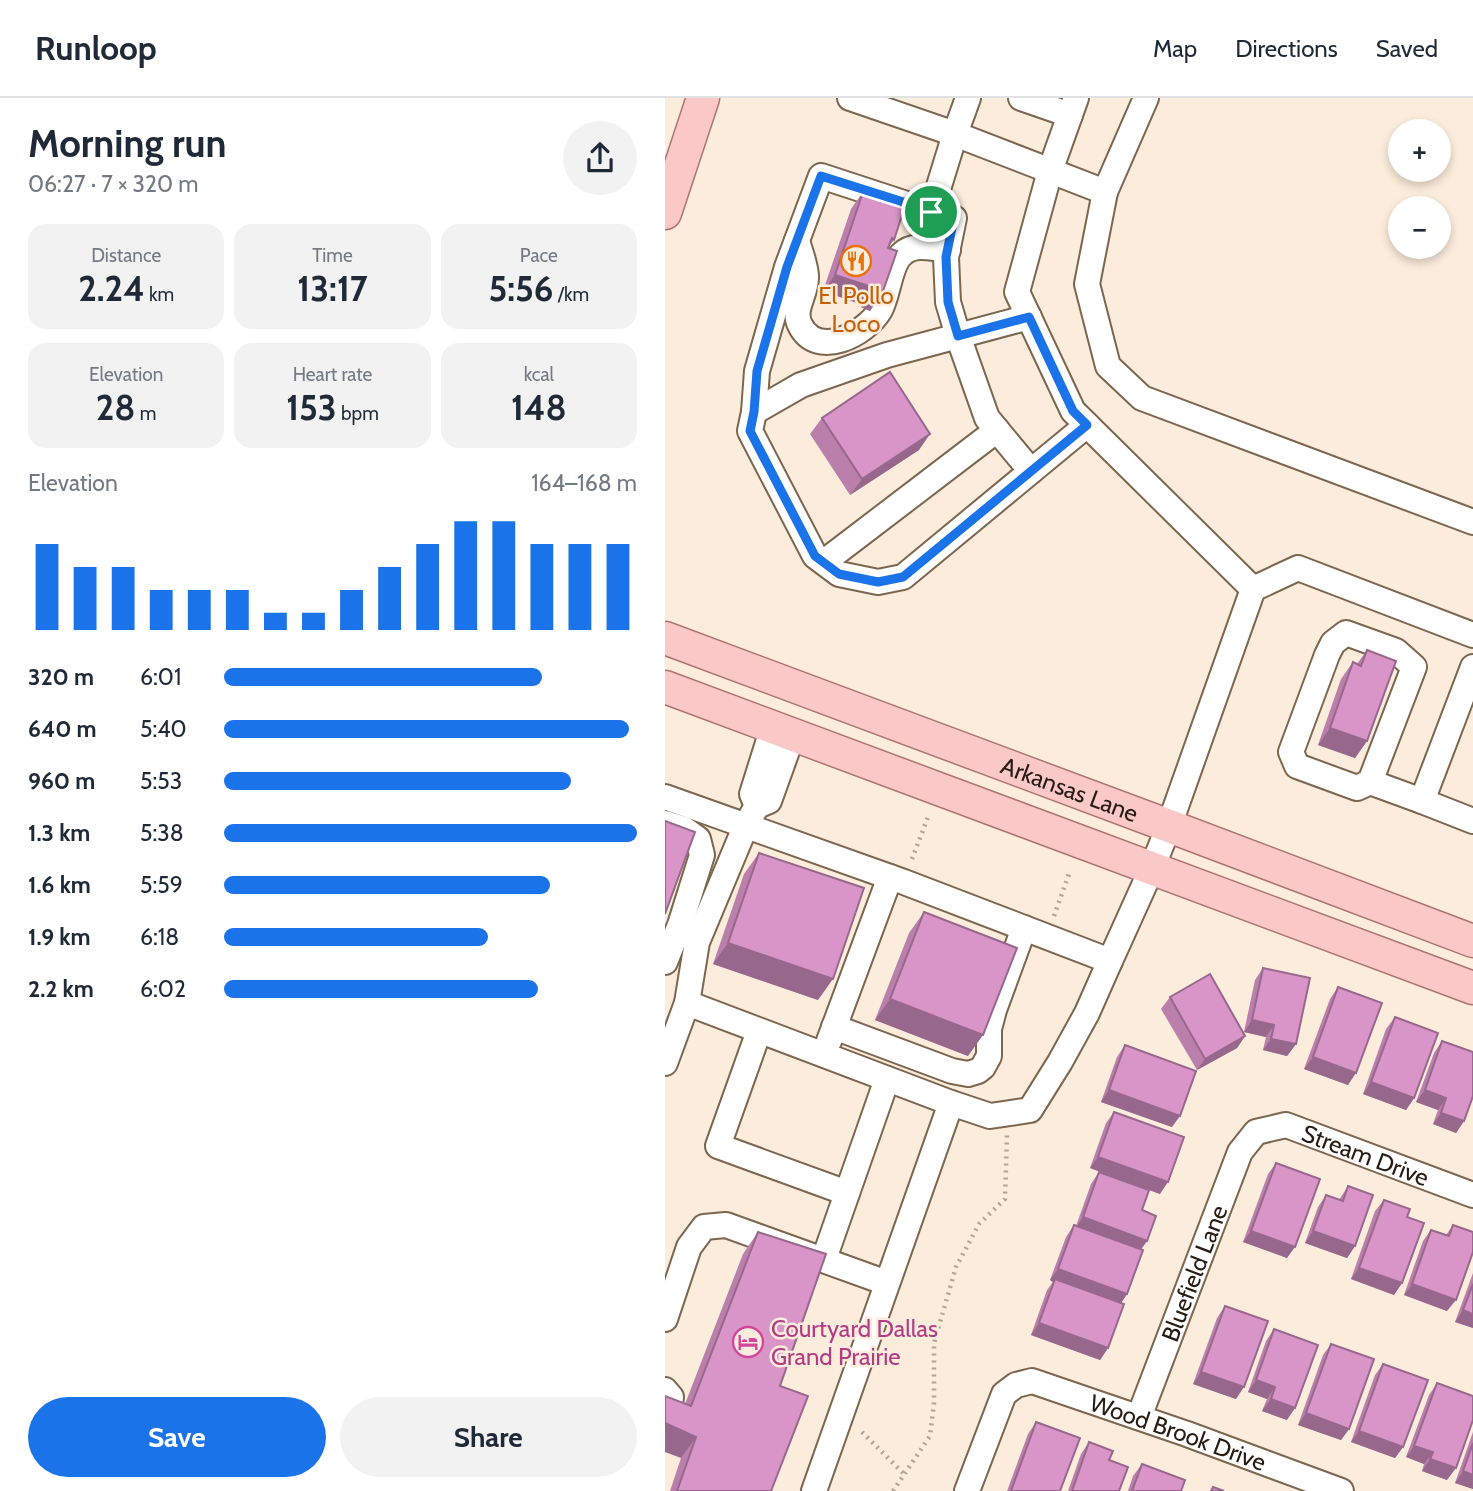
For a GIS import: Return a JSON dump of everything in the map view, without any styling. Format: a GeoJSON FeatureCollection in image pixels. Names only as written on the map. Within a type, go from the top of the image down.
{"type":"FeatureCollection","features":[{"type":"Feature","properties":{"kind":"main road"},"geometry":{"type":"LineString","coordinates":[[665,213],[703,98]]}},
{"type":"Feature","properties":{"kind":"main road","name":"Arkansas Lane"},"geometry":{"type":"LineString","coordinates":[[665,638],[1473,941]]}},
{"type":"Feature","properties":{"kind":"main road","name":"Arkansas Lane"},"geometry":{"type":"LineString","coordinates":[[665,687],[1473,988]]}},
{"type":"Feature","properties":{"kind":"street"},"geometry":{"type":"LineString","coordinates":[[851,98],[955,134],[1105,192]]}},
{"type":"Feature","properties":{"kind":"street"},"geometry":{"type":"LineString","coordinates":[[931,212],[968,98]]}},
{"type":"Feature","properties":{"kind":"street"},"geometry":{"type":"LineString","coordinates":[[1021,98],[1073,106],[1049,171],[1017,292],[1073,411],[1253,589]]}},
{"type":"Feature","properties":{"kind":"street"},"geometry":{"type":"LineString","coordinates":[[1146,98],[1105,192],[1087,284],[1108,366],[1142,398],[1473,522]]}},
{"type":"Feature","properties":{"kind":"street"},"geometry":{"type":"LineString","coordinates":[[1031,471],[987,418],[958,336],[948,302],[946,257],[954,218],[821,176],[787,267],[757,371],[750,431],[815,556],[839,574],[878,582],[903,577],[1087,425]]}},
{"type":"Feature","properties":{"kind":"street"},"geometry":{"type":"LineString","coordinates":[[797,241],[807,277],[797,312],[800,326],[810,338],[823,342],[839,341],[873,321],[881,307],[900,255],[911,248],[947,250]]}},
{"type":"Feature","properties":{"kind":"street"},"geometry":{"type":"LineString","coordinates":[[754,412],[801,386],[887,355],[1029,317]]}},
{"type":"Feature","properties":{"kind":"street"},"geometry":{"type":"LineString","coordinates":[[824,562],[997,429]]}},
{"type":"Feature","properties":{"kind":"street"},"geometry":{"type":"LineString","coordinates":[[687,1003],[990,1116],[1030,1110],[1087,1013],[1152,868],[1253,589],[1299,568],[1473,635]]}},
{"type":"Feature","properties":{"kind":"street"},"geometry":{"type":"LineString","coordinates":[[1370,782],[1414,667],[1397,652],[1346,633],[1333,643],[1327,655],[1291,752],[1297,766],[1357,788],[1370,782],[1473,821]]}},
{"type":"Feature","properties":{"kind":"street"},"geometry":{"type":"LineString","coordinates":[[1422,801],[1473,667]]}},
{"type":"Feature","properties":{"kind":"street"},"geometry":{"type":"LineString","coordinates":[[667,1053],[687,1003],[697,942],[752,815],[752,794],[783,731]]}},
{"type":"Feature","properties":{"kind":"street"},"geometry":{"type":"LineString","coordinates":[[665,797],[752,815],[897,879],[1110,961]]}},
{"type":"Feature","properties":{"kind":"street"},"geometry":{"type":"LineString","coordinates":[[665,823],[684,829],[698,839],[702,855],[665,962]]}},
{"type":"Feature","properties":{"kind":"street"},"geometry":{"type":"LineString","coordinates":[[824,1054],[897,879]]}},
{"type":"Feature","properties":{"kind":"street"},"geometry":{"type":"LineString","coordinates":[[834,1027],[952,1071],[968,1074],[978,1071],[989,1056],[989,1029],[993,1010],[1024,928]]}},
{"type":"Feature","properties":{"kind":"street"},"geometry":{"type":"LineString","coordinates":[[759,1031],[718,1146],[847,1193]]}},
{"type":"Feature","properties":{"kind":"street"},"geometry":{"type":"LineString","coordinates":[[824,1259],[887,1079]]}},
{"type":"Feature","properties":{"kind":"street"},"geometry":{"type":"LineString","coordinates":[[814,1491],[951,1103]]}},
{"type":"Feature","properties":{"kind":"street","name":"Stream Drive"},"geometry":{"type":"LineString","coordinates":[[1256,1132],[1286,1125],[1473,1195]]}},
{"type":"Feature","properties":{"kind":"street","name":"Bluefield Lane"},"geometry":{"type":"LineString","coordinates":[[1139,1417],[1240,1152],[1256,1132]]}},
{"type":"Feature","properties":{"kind":"street"},"geometry":{"type":"LineString","coordinates":[[665,1319],[689,1247],[704,1227],[726,1225],[887,1283]]}},
{"type":"Feature","properties":{"kind":"street","name":"Wood Brook Drive"},"geometry":{"type":"LineString","coordinates":[[967,1491],[1004,1394],[1016,1385],[1032,1381],[1341,1491]]}},
{"type":"Feature","properties":{"kind":"street"},"geometry":{"type":"LineString","coordinates":[[665,1390],[671,1397],[667,1424]]}},
{"type":"Feature","properties":{"kind":"path"},"geometry":{"type":"LineString","coordinates":[[897,879],[927,817]]}},
{"type":"Feature","properties":{"kind":"path"},"geometry":{"type":"LineString","coordinates":[[1052,921],[1070,871]]}},
{"type":"Feature","properties":{"kind":"path"},"geometry":{"type":"LineString","coordinates":[[893,1491],[930,1436],[934,1403],[934,1343],[956,1267],[979,1224],[1005,1199],[1007,1134]]}},
{"type":"Feature","properties":{"kind":"path"},"geometry":{"type":"LineString","coordinates":[[862,1432],[905,1475]]}},
{"type":"Feature","properties":{"kind":"building","name":"El Pollo Loco"},"geometry":{"type":"Polygon","coordinates":[[[863,192],[905,206],[894,240],[892,238],[888,248],[897,251],[882,294],[872,287],[835,275],[863,192]]]}},
{"type":"Feature","properties":{"kind":"building"},"geometry":{"type":"Polygon","coordinates":[[[890,372],[930,434],[862,479],[822,418],[890,372]]]}},
{"type":"Feature","properties":{"kind":"building"},"geometry":{"type":"Polygon","coordinates":[[[1367,650],[1396,661],[1367,741],[1330,728],[1353,662],[1361,666],[1367,650]]]}},
{"type":"Feature","properties":{"kind":"building"},"geometry":{"type":"Polygon","coordinates":[[[665,821],[695,832],[665,914],[665,821]]]}},
{"type":"Feature","properties":{"kind":"building"},"geometry":{"type":"Polygon","coordinates":[[[759,853],[864,888],[833,979],[728,943],[759,853]]]}},
{"type":"Feature","properties":{"kind":"building"},"geometry":{"type":"Polygon","coordinates":[[[924,912],[1017,948],[983,1035],[890,999],[924,912]]]}},
{"type":"Feature","properties":{"kind":"building"},"geometry":{"type":"Polygon","coordinates":[[[1263,968],[1310,978],[1296,1044],[1271,1039],[1274,1025],[1252,1020],[1263,968]]]}},
{"type":"Feature","properties":{"kind":"building"},"geometry":{"type":"Polygon","coordinates":[[[1210,974],[1245,1036],[1205,1059],[1170,997],[1210,974]]]}},
{"type":"Feature","properties":{"kind":"building"},"geometry":{"type":"Polygon","coordinates":[[[1338,987],[1382,1003],[1356,1073],[1313,1057],[1338,987]]]}},
{"type":"Feature","properties":{"kind":"building"},"geometry":{"type":"Polygon","coordinates":[[[1395,1017],[1438,1033],[1414,1098],[1371,1082],[1395,1017]]]}},
{"type":"Feature","properties":{"kind":"building"},"geometry":{"type":"Polygon","coordinates":[[[1442,1041],[1473,1052],[1473,1096],[1464,1121],[1441,1113],[1446,1098],[1425,1090],[1442,1041]]]}},
{"type":"Feature","properties":{"kind":"building"},"geometry":{"type":"Polygon","coordinates":[[[1125,1045],[1196,1071],[1180,1116],[1109,1090],[1125,1045]]]}},
{"type":"Feature","properties":{"kind":"building"},"geometry":{"type":"Polygon","coordinates":[[[1114,1112],[1184,1137],[1168,1182],[1098,1157],[1114,1112]]]}},
{"type":"Feature","properties":{"kind":"building"},"geometry":{"type":"Polygon","coordinates":[[[1276,1163],[1320,1179],[1295,1247],[1251,1231],[1276,1163]]]}},
{"type":"Feature","properties":{"kind":"building"},"geometry":{"type":"Polygon","coordinates":[[[1099,1172],[1149,1190],[1142,1210],[1156,1216],[1147,1241],[1083,1217],[1099,1172]]]}},
{"type":"Feature","properties":{"kind":"building"},"geometry":{"type":"Polygon","coordinates":[[[1348,1186],[1373,1195],[1355,1246],[1313,1231],[1326,1195],[1343,1201],[1348,1186]]]}},
{"type":"Feature","properties":{"kind":"building"},"geometry":{"type":"Polygon","coordinates":[[[1384,1200],[1410,1209],[1407,1217],[1424,1223],[1402,1283],[1359,1268],[1384,1200]]]}},
{"type":"Feature","properties":{"kind":"building"},"geometry":{"type":"Polygon","coordinates":[[[1074,1225],[1143,1250],[1127,1294],[1058,1269],[1074,1225]]]}},
{"type":"Feature","properties":{"kind":"building"},"geometry":{"type":"Polygon","coordinates":[[[1453,1225],[1473,1232],[1473,1252],[1456,1300],[1412,1284],[1431,1230],[1449,1236],[1453,1225]]]}},
{"type":"Feature","properties":{"kind":"building","name":"Courtyard Dallas Grand Prairie"},"geometry":{"type":"Polygon","coordinates":[[[758,1232],[826,1254],[780,1386],[808,1396],[771,1491],[677,1491],[696,1437],[665,1423],[665,1396],[691,1406],[758,1232]]]}},
{"type":"Feature","properties":{"kind":"building"},"geometry":{"type":"Polygon","coordinates":[[[1055,1279],[1124,1304],[1108,1348],[1039,1323],[1055,1279]]]}},
{"type":"Feature","properties":{"kind":"building"},"geometry":{"type":"Polygon","coordinates":[[[1473,1284],[1473,1314],[1463,1310],[1473,1284]]]}},
{"type":"Feature","properties":{"kind":"building"},"geometry":{"type":"Polygon","coordinates":[[[1225,1306],[1268,1321],[1244,1387],[1201,1372],[1225,1306]]]}},
{"type":"Feature","properties":{"kind":"building"},"geometry":{"type":"Polygon","coordinates":[[[1274,1329],[1318,1345],[1295,1408],[1271,1399],[1275,1387],[1256,1380],[1274,1329]]]}},
{"type":"Feature","properties":{"kind":"building"},"geometry":{"type":"Polygon","coordinates":[[[1331,1344],[1374,1359],[1349,1429],[1306,1413],[1331,1344]]]}},
{"type":"Feature","properties":{"kind":"building"},"geometry":{"type":"Polygon","coordinates":[[[1383,1364],[1428,1380],[1403,1447],[1359,1431],[1383,1364]]]}},
{"type":"Feature","properties":{"kind":"building"},"geometry":{"type":"Polygon","coordinates":[[[1437,1383],[1473,1396],[1473,1420],[1456,1468],[1430,1459],[1433,1452],[1414,1446],[1437,1383]]]}},
{"type":"Feature","properties":{"kind":"building"},"geometry":{"type":"Polygon","coordinates":[[[1036,1422],[1080,1438],[1060,1491],[1011,1491],[1036,1422]]]}},
{"type":"Feature","properties":{"kind":"building"},"geometry":{"type":"Polygon","coordinates":[[[1089,1442],[1113,1451],[1109,1460],[1128,1467],[1119,1491],[1072,1491],[1089,1442]]]}},
{"type":"Feature","properties":{"kind":"building"},"geometry":{"type":"Polygon","coordinates":[[[1473,1443],[1473,1475],[1463,1471],[1473,1443]]]}},
{"type":"Feature","properties":{"kind":"building"},"geometry":{"type":"Polygon","coordinates":[[[1142,1464],[1185,1480],[1181,1491],[1132,1491],[1142,1464]]]}},
{"type":"Feature","properties":{"kind":"place","name":"El Pollo Loco"},"geometry":{"type":"Point","coordinates":[856,261]}},
{"type":"Feature","properties":{"kind":"place","name":"Courtyard Dallas Grand Prairie"},"geometry":{"type":"Point","coordinates":[748,1342]}},
{"type":"Feature","properties":{"kind":"route"},"geometry":{"type":"LineString","coordinates":[[821,176],[931,212],[954,218],[946,257],[948,302],[958,336],[1029,317],[1073,411],[1087,425],[903,577],[878,582],[839,574],[815,556],[750,431],[757,371],[787,267],[821,176]]}}]}
